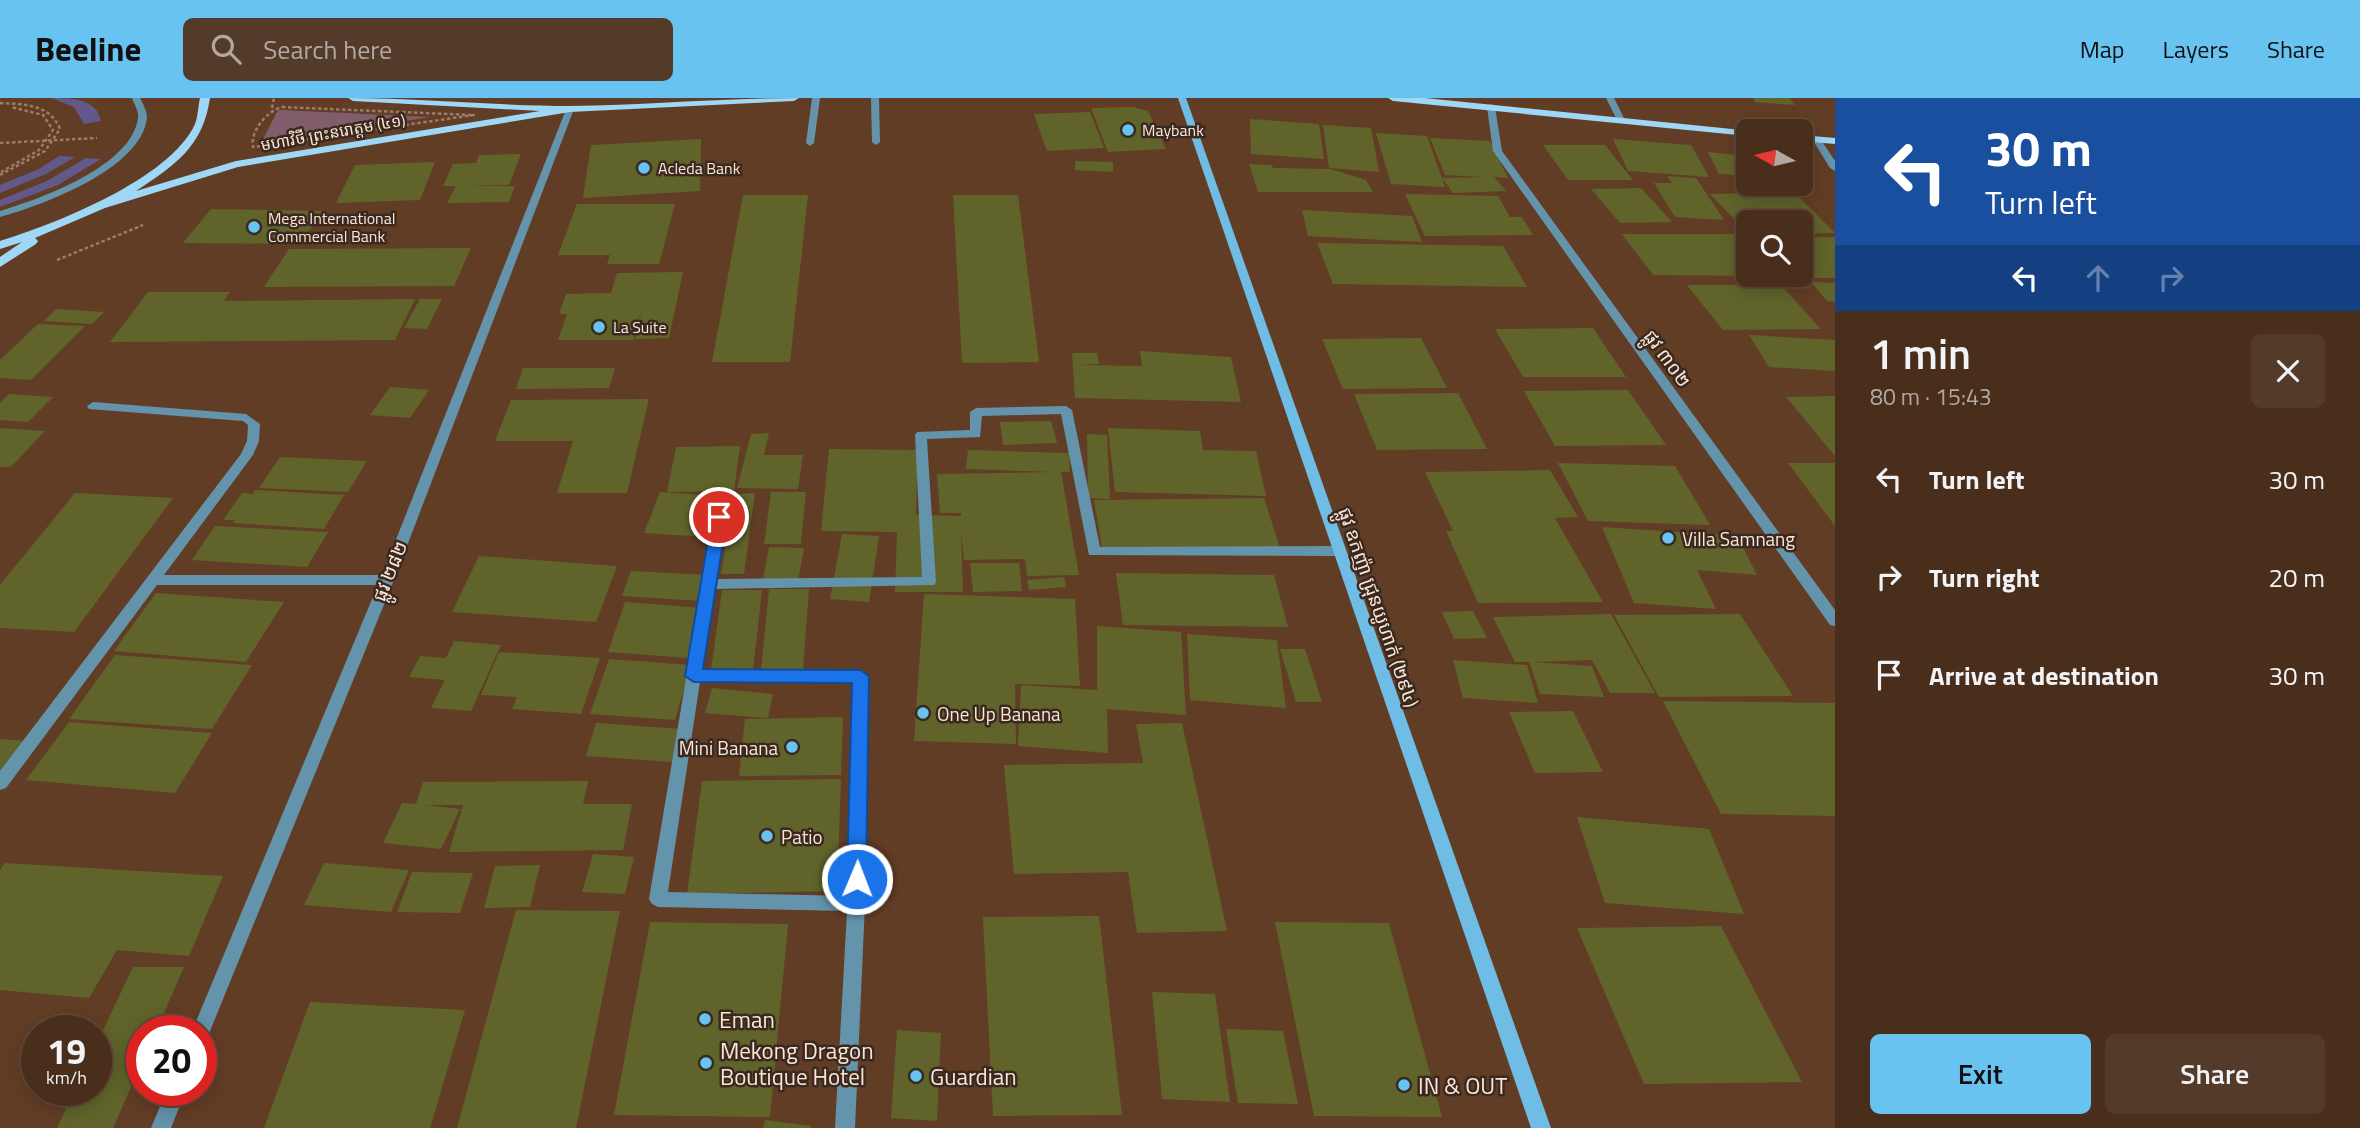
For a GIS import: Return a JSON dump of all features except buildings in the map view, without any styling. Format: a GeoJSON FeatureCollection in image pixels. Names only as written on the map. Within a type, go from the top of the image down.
{"type":"FeatureCollection","features":[{"type":"Feature","properties":{"kind":"main road"},"geometry":{"type":"LineString","coordinates":[[0,263],[44,233],[105,204],[174,159],[198,130],[205,113],[205,98]]}},
{"type":"Feature","properties":{"kind":"main road","name":"មហាវិថី ព្រះនរោត្តម (៤១)"},"geometry":{"type":"LineString","coordinates":[[353,98],[570,109],[794,98]]}},
{"type":"Feature","properties":{"kind":"main road"},"geometry":{"type":"LineString","coordinates":[[1393,98],[1736,132]]}},
{"type":"Feature","properties":{"kind":"main road","name":"មហាវិថី ព្រះនរោត្តម (៤១)"},"geometry":{"type":"LineString","coordinates":[[105,204],[236,164],[570,109]]}},
{"type":"Feature","properties":{"kind":"main road"},"geometry":{"type":"LineString","coordinates":[[1813,139],[1835,141]]}},
{"type":"Feature","properties":{"kind":"main road"},"geometry":{"type":"LineString","coordinates":[[0,245],[44,233]]}},
{"type":"Feature","properties":{"kind":"street"},"geometry":{"type":"LineString","coordinates":[[0,214],[54,194],[92,174],[120,153],[137,136],[143,115],[136,98]]}},
{"type":"Feature","properties":{"kind":"street"},"geometry":{"type":"LineString","coordinates":[[810,143],[816,98]]}},
{"type":"Feature","properties":{"kind":"street"},"geometry":{"type":"LineString","coordinates":[[875,98],[876,142]]}},
{"type":"Feature","properties":{"kind":"street","name":"ផ្លូវ ឧកញ៉ា ជ្រុនយូហាក់ (២៩៤)"},"geometry":{"type":"LineString","coordinates":[[1182,98],[1541,1128]]}},
{"type":"Feature","properties":{"kind":"street"},"geometry":{"type":"LineString","coordinates":[[1610,98],[1621,120]]}},
{"type":"Feature","properties":{"kind":"street","name":"ផ្លូវ ៣០២"},"geometry":{"type":"LineString","coordinates":[[1491,107],[1498,151],[1835,621]]}},
{"type":"Feature","properties":{"kind":"street","name":"ផ្លូវ ២៨២"},"geometry":{"type":"LineString","coordinates":[[208,1015],[387,580],[570,109]]}},
{"type":"Feature","properties":{"kind":"street"},"geometry":{"type":"LineString","coordinates":[[1816,139],[1835,168]]}},
{"type":"Feature","properties":{"kind":"street"},"geometry":{"type":"LineString","coordinates":[[0,783],[247,455],[253,441],[254,424],[246,418],[93,406]]}},
{"type":"Feature","properties":{"kind":"street"},"geometry":{"type":"LineString","coordinates":[[710,584],[929,582],[921,435],[976,434],[976,412],[1066,410],[1094,552],[1339,551]]}},
{"type":"Feature","properties":{"kind":"street"},"geometry":{"type":"LineString","coordinates":[[723,494],[658,899],[856,904]]}},
{"type":"Feature","properties":{"kind":"street"},"geometry":{"type":"LineString","coordinates":[[152,580],[387,580]]}},
{"type":"Feature","properties":{"kind":"street"},"geometry":{"type":"LineString","coordinates":[[694,676],[860,676],[856,904],[845,1128]]}},
{"type":"Feature","properties":{"kind":"street"},"geometry":{"type":"LineString","coordinates":[[162,1128],[171,1106]]}},
{"type":"Feature","properties":{"kind":"path"},"geometry":{"type":"LineString","coordinates":[[272,108],[274,98]]}},
{"type":"Feature","properties":{"kind":"path"},"geometry":{"type":"LineString","coordinates":[[0,105],[44,115],[51,122],[53,130],[39,150],[0,173]]}},
{"type":"Feature","properties":{"kind":"path"},"geometry":{"type":"LineString","coordinates":[[0,105],[27,106],[50,113],[58,120],[60,129],[56,139],[45,151],[0,173]]}},
{"type":"Feature","properties":{"kind":"path"},"geometry":{"type":"LineString","coordinates":[[0,143],[49,139]]}},
{"type":"Feature","properties":{"kind":"shaded area"},"geometry":{"type":"Polygon","coordinates":[[[51,98],[75,99],[89,104],[98,113],[101,121],[84,124],[74,107],[51,98]]]}},
{"type":"Feature","properties":{"kind":"shaded area"},"geometry":{"type":"Polygon","coordinates":[[[278,110],[281,110],[431,117],[261,143],[278,110]]]}},
{"type":"Feature","properties":{"kind":"shaded area"},"geometry":{"type":"Polygon","coordinates":[[[59,156],[75,157],[46,174],[0,193],[0,185],[39,169],[59,156]]]}},
{"type":"Feature","properties":{"kind":"shaded area"},"geometry":{"type":"Polygon","coordinates":[[[86,158],[101,159],[58,185],[0,207],[0,200],[47,181],[86,158]]]}},
{"type":"Feature","properties":{"kind":"place","name":"Maybank"},"geometry":{"type":"Point","coordinates":[1128,130]}},
{"type":"Feature","properties":{"kind":"place","name":"Acleda Bank"},"geometry":{"type":"Point","coordinates":[644,168]}},
{"type":"Feature","properties":{"kind":"place","name":"Mega International Commercial Bank"},"geometry":{"type":"Point","coordinates":[254,227]}},
{"type":"Feature","properties":{"kind":"place","name":"La Suite"},"geometry":{"type":"Point","coordinates":[599,327]}},
{"type":"Feature","properties":{"kind":"place","name":"Villa Samnang"},"geometry":{"type":"Point","coordinates":[1668,538]}},
{"type":"Feature","properties":{"kind":"place","name":"One Up Banana"},"geometry":{"type":"Point","coordinates":[923,713]}},
{"type":"Feature","properties":{"kind":"place","name":"Mini Banana"},"geometry":{"type":"Point","coordinates":[792,747]}},
{"type":"Feature","properties":{"kind":"place","name":"Patio"},"geometry":{"type":"Point","coordinates":[767,836]}},
{"type":"Feature","properties":{"kind":"place","name":"Eman"},"geometry":{"type":"Point","coordinates":[705,1019]}},
{"type":"Feature","properties":{"kind":"place","name":"Mekong Dragon Boutique Hotel"},"geometry":{"type":"Point","coordinates":[706,1063]}},
{"type":"Feature","properties":{"kind":"place","name":"Guardian"},"geometry":{"type":"Point","coordinates":[916,1076]}},
{"type":"Feature","properties":{"kind":"place","name":"IN & OUT"},"geometry":{"type":"Point","coordinates":[1404,1085]}},
{"type":"Feature","properties":{"kind":"route"},"geometry":{"type":"LineString","coordinates":[[719,517],[694,676],[860,676],[857,879]]}}]}
